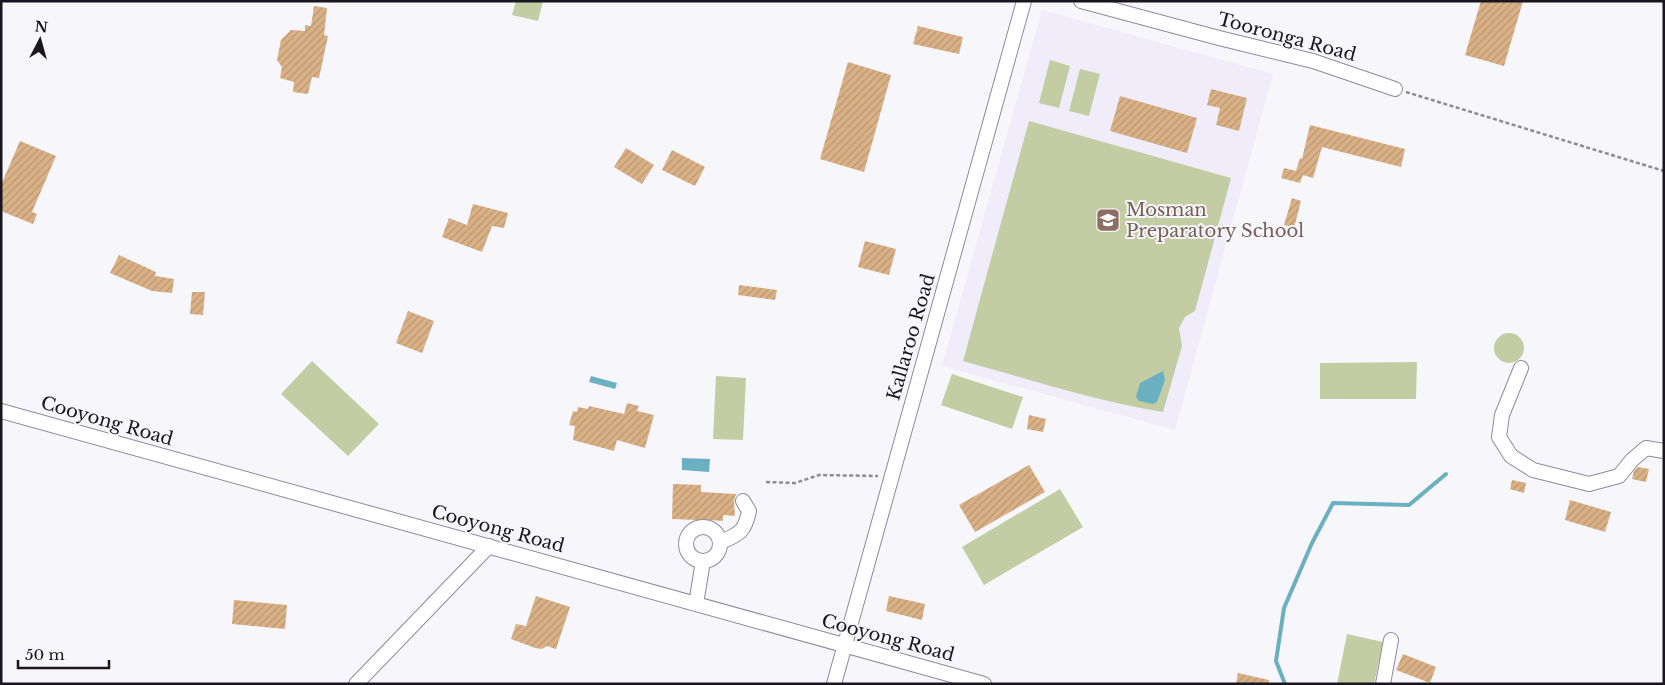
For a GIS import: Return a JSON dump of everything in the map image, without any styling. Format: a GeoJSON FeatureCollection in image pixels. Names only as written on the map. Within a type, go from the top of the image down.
{"type":"FeatureCollection","features":[{"type":"Feature","properties":{"kind":"street","name":"Kallaroo Road"},"geometry":{"type":"LineString","coordinates":[[834,684],[890,476],[978,171],[1024,1]]}},
{"type":"Feature","properties":{"kind":"street","name":"Tooronga Road"},"geometry":{"type":"LineString","coordinates":[[1081,1],[1313,61],[1395,89]]}},
{"type":"Feature","properties":{"kind":"street"},"geometry":{"type":"LineString","coordinates":[[1521,368],[1502,416],[1499,437],[1511,456],[1533,470],[1589,484],[1619,476],[1632,460],[1646,448],[1664,451]]}},
{"type":"Feature","properties":{"kind":"street","name":"Cooyong Road"},"geometry":{"type":"LineString","coordinates":[[1,411],[984,684]]}},
{"type":"Feature","properties":{"kind":"street"},"geometry":{"type":"LineString","coordinates":[[721,542],[741,533],[749,511],[743,501]]}},
{"type":"Feature","properties":{"kind":"street"},"geometry":{"type":"LineString","coordinates":[[699,527],[708,527],[718,534],[721,542],[719,552],[714,557],[703,561],[693,558],[686,547],[687,536],[699,527]]}},
{"type":"Feature","properties":{"kind":"street"},"geometry":{"type":"LineString","coordinates":[[356,684],[488,546]]}},
{"type":"Feature","properties":{"kind":"street"},"geometry":{"type":"LineString","coordinates":[[696,604],[703,561]]}},
{"type":"Feature","properties":{"kind":"street"},"geometry":{"type":"LineString","coordinates":[[1383,684],[1391,640]]}},
{"type":"Feature","properties":{"kind":"path"},"geometry":{"type":"LineString","coordinates":[[1395,89],[1664,171]]}},
{"type":"Feature","properties":{"kind":"path"},"geometry":{"type":"LineString","coordinates":[[766,482],[795,483],[818,475],[890,476]]}},
{"type":"Feature","properties":{"kind":"shaded area","name":"Mosman Preparatory School"},"geometry":{"type":"Polygon","coordinates":[[[1042,10],[1273,74],[1175,430],[942,366],[1042,10]]]}},
{"type":"Feature","properties":{"kind":"green space"},"geometry":{"type":"Polygon","coordinates":[[[516,1],[543,1],[538,21],[512,15],[516,1]]]}},
{"type":"Feature","properties":{"kind":"green space"},"geometry":{"type":"Polygon","coordinates":[[[1050,60],[1070,66],[1059,108],[1039,103],[1050,60]]]}},
{"type":"Feature","properties":{"kind":"green space"},"geometry":{"type":"Polygon","coordinates":[[[1080,69],[1100,74],[1089,116],[1069,111],[1080,69]]]}},
{"type":"Feature","properties":{"kind":"green space"},"geometry":{"type":"Polygon","coordinates":[[[1029,121],[1231,178],[1195,311],[1185,317],[1179,328],[1182,346],[1163,412],[1087,396],[963,361],[1029,121]]]}},
{"type":"Feature","properties":{"kind":"green space"},"geometry":{"type":"Polygon","coordinates":[[[1509,333],[1520,337],[1524,348],[1520,359],[1509,363],[1498,359],[1494,348],[1498,337],[1509,333]]]}},
{"type":"Feature","properties":{"kind":"green space"},"geometry":{"type":"Polygon","coordinates":[[[312,361],[379,424],[348,456],[281,394],[312,361]]]}},
{"type":"Feature","properties":{"kind":"green space"},"geometry":{"type":"Polygon","coordinates":[[[1417,362],[1416,399],[1320,399],[1320,363],[1417,362]]]}},
{"type":"Feature","properties":{"kind":"green space"},"geometry":{"type":"Polygon","coordinates":[[[952,374],[1023,397],[1012,429],[941,405],[952,374]]]}},
{"type":"Feature","properties":{"kind":"green space"},"geometry":{"type":"Polygon","coordinates":[[[716,376],[746,378],[743,440],[713,439],[716,376]]]}},
{"type":"Feature","properties":{"kind":"green space"},"geometry":{"type":"Polygon","coordinates":[[[1060,489],[1083,527],[984,585],[962,547],[1060,489]]]}},
{"type":"Feature","properties":{"kind":"green space"},"geometry":{"type":"Polygon","coordinates":[[[1347,634],[1383,642],[1374,684],[1337,684],[1347,634]]]}},
{"type":"Feature","properties":{"kind":"water"},"geometry":{"type":"Polygon","coordinates":[[[1163,371],[1165,380],[1157,402],[1153,404],[1139,401],[1136,397],[1140,383],[1163,371]]]}},
{"type":"Feature","properties":{"kind":"water"},"geometry":{"type":"Polygon","coordinates":[[[591,376],[617,383],[615,389],[589,382],[591,376]]]}},
{"type":"Feature","properties":{"kind":"water"},"geometry":{"type":"Polygon","coordinates":[[[682,458],[710,459],[709,472],[682,470],[682,458]]]}},
{"type":"Feature","properties":{"kind":"building"},"geometry":{"type":"Polygon","coordinates":[[[1481,1],[1523,1],[1504,66],[1465,55],[1481,1]]]}},
{"type":"Feature","properties":{"kind":"building"},"geometry":{"type":"Polygon","coordinates":[[[314,6],[327,8],[324,35],[328,36],[319,78],[312,77],[308,94],[293,92],[294,82],[280,78],[282,67],[277,60],[281,40],[291,30],[305,31],[305,25],[311,26],[314,6]]]}},
{"type":"Feature","properties":{"kind":"building"},"geometry":{"type":"Polygon","coordinates":[[[918,26],[963,37],[959,54],[913,44],[918,26]]]}},
{"type":"Feature","properties":{"kind":"building"},"geometry":{"type":"Polygon","coordinates":[[[848,62],[891,75],[864,172],[820,159],[848,62]]]}},
{"type":"Feature","properties":{"kind":"building"},"geometry":{"type":"Polygon","coordinates":[[[1211,89],[1247,98],[1239,131],[1216,125],[1220,108],[1207,105],[1211,89]]]}},
{"type":"Feature","properties":{"kind":"building"},"geometry":{"type":"Polygon","coordinates":[[[1120,96],[1197,118],[1187,153],[1110,131],[1120,96]]]}},
{"type":"Feature","properties":{"kind":"building"},"geometry":{"type":"Polygon","coordinates":[[[1310,125],[1405,149],[1401,167],[1322,147],[1313,178],[1303,175],[1300,183],[1281,178],[1284,168],[1296,171],[1300,158],[1302,159],[1310,125]]]}},
{"type":"Feature","properties":{"kind":"building"},"geometry":{"type":"Polygon","coordinates":[[[20,141],[56,156],[32,212],[37,214],[33,224],[1,211],[1,185],[20,141]]]}},
{"type":"Feature","properties":{"kind":"building"},"geometry":{"type":"Polygon","coordinates":[[[626,148],[654,165],[642,184],[614,167],[626,148]]]}},
{"type":"Feature","properties":{"kind":"building"},"geometry":{"type":"Polygon","coordinates":[[[672,150],[705,167],[695,186],[662,170],[672,150]]]}},
{"type":"Feature","properties":{"kind":"building"},"geometry":{"type":"Polygon","coordinates":[[[1292,198],[1301,201],[1294,228],[1284,225],[1292,198]]]}},
{"type":"Feature","properties":{"kind":"building"},"geometry":{"type":"Polygon","coordinates":[[[473,204],[508,213],[504,228],[492,226],[482,252],[442,237],[449,218],[467,225],[473,204]]]}},
{"type":"Feature","properties":{"kind":"building"},"geometry":{"type":"Polygon","coordinates":[[[865,241],[896,249],[889,275],[858,267],[865,241]]]}},
{"type":"Feature","properties":{"kind":"building"},"geometry":{"type":"Polygon","coordinates":[[[119,255],[156,272],[155,276],[174,279],[172,293],[152,291],[110,273],[119,255]]]}},
{"type":"Feature","properties":{"kind":"building"},"geometry":{"type":"Polygon","coordinates":[[[739,285],[777,290],[775,300],[738,295],[739,285]]]}},
{"type":"Feature","properties":{"kind":"building"},"geometry":{"type":"Polygon","coordinates":[[[192,292],[205,292],[203,315],[190,314],[192,292]]]}},
{"type":"Feature","properties":{"kind":"building"},"geometry":{"type":"Polygon","coordinates":[[[408,311],[434,321],[422,353],[396,343],[408,311]]]}},
{"type":"Feature","properties":{"kind":"building"},"geometry":{"type":"Polygon","coordinates":[[[627,403],[639,406],[637,411],[654,415],[645,448],[617,440],[614,451],[573,440],[575,426],[569,425],[573,411],[577,412],[578,407],[588,409],[589,406],[624,414],[627,403]]]}},
{"type":"Feature","properties":{"kind":"building"},"geometry":{"type":"Polygon","coordinates":[[[1029,415],[1046,419],[1043,432],[1027,429],[1029,415]]]}},
{"type":"Feature","properties":{"kind":"building"},"geometry":{"type":"Polygon","coordinates":[[[1029,465],[1045,492],[975,532],[959,505],[1029,465]]]}},
{"type":"Feature","properties":{"kind":"building"},"geometry":{"type":"Polygon","coordinates":[[[1638,467],[1649,469],[1646,482],[1632,479],[1634,471],[1638,467]]]}},
{"type":"Feature","properties":{"kind":"building"},"geometry":{"type":"Polygon","coordinates":[[[1512,480],[1526,483],[1524,493],[1510,489],[1512,480]]]}},
{"type":"Feature","properties":{"kind":"building"},"geometry":{"type":"Polygon","coordinates":[[[673,484],[701,485],[701,492],[736,494],[734,501],[735,516],[723,515],[723,521],[710,520],[709,530],[696,530],[697,520],[672,519],[673,484]]]}},
{"type":"Feature","properties":{"kind":"building"},"geometry":{"type":"Polygon","coordinates":[[[1570,500],[1611,512],[1605,532],[1565,520],[1570,500]]]}},
{"type":"Feature","properties":{"kind":"building"},"geometry":{"type":"Polygon","coordinates":[[[536,596],[570,607],[556,649],[547,646],[542,649],[535,648],[511,639],[516,624],[526,626],[536,596]]]}},
{"type":"Feature","properties":{"kind":"building"},"geometry":{"type":"Polygon","coordinates":[[[889,596],[925,604],[922,620],[886,611],[889,596]]]}},
{"type":"Feature","properties":{"kind":"building"},"geometry":{"type":"Polygon","coordinates":[[[234,600],[287,605],[285,629],[232,624],[234,600]]]}},
{"type":"Feature","properties":{"kind":"building"},"geometry":{"type":"Polygon","coordinates":[[[1403,654],[1436,667],[1430,683],[1396,670],[1403,654]]]}},
{"type":"Feature","properties":{"kind":"building"},"geometry":{"type":"Polygon","coordinates":[[[1238,673],[1269,680],[1268,684],[1236,684],[1238,673]]]}},
{"type":"Feature","properties":{"kind":"waterway"},"geometry":{"type":"LineString","coordinates":[[1285,684],[1276,661],[1284,608],[1312,543],[1333,503],[1409,505],[1446,474]]}},
{"type":"Feature","properties":{"kind":"place","name":"Mosman Preparatory School"},"geometry":{"type":"Point","coordinates":[1108,220]}}]}
